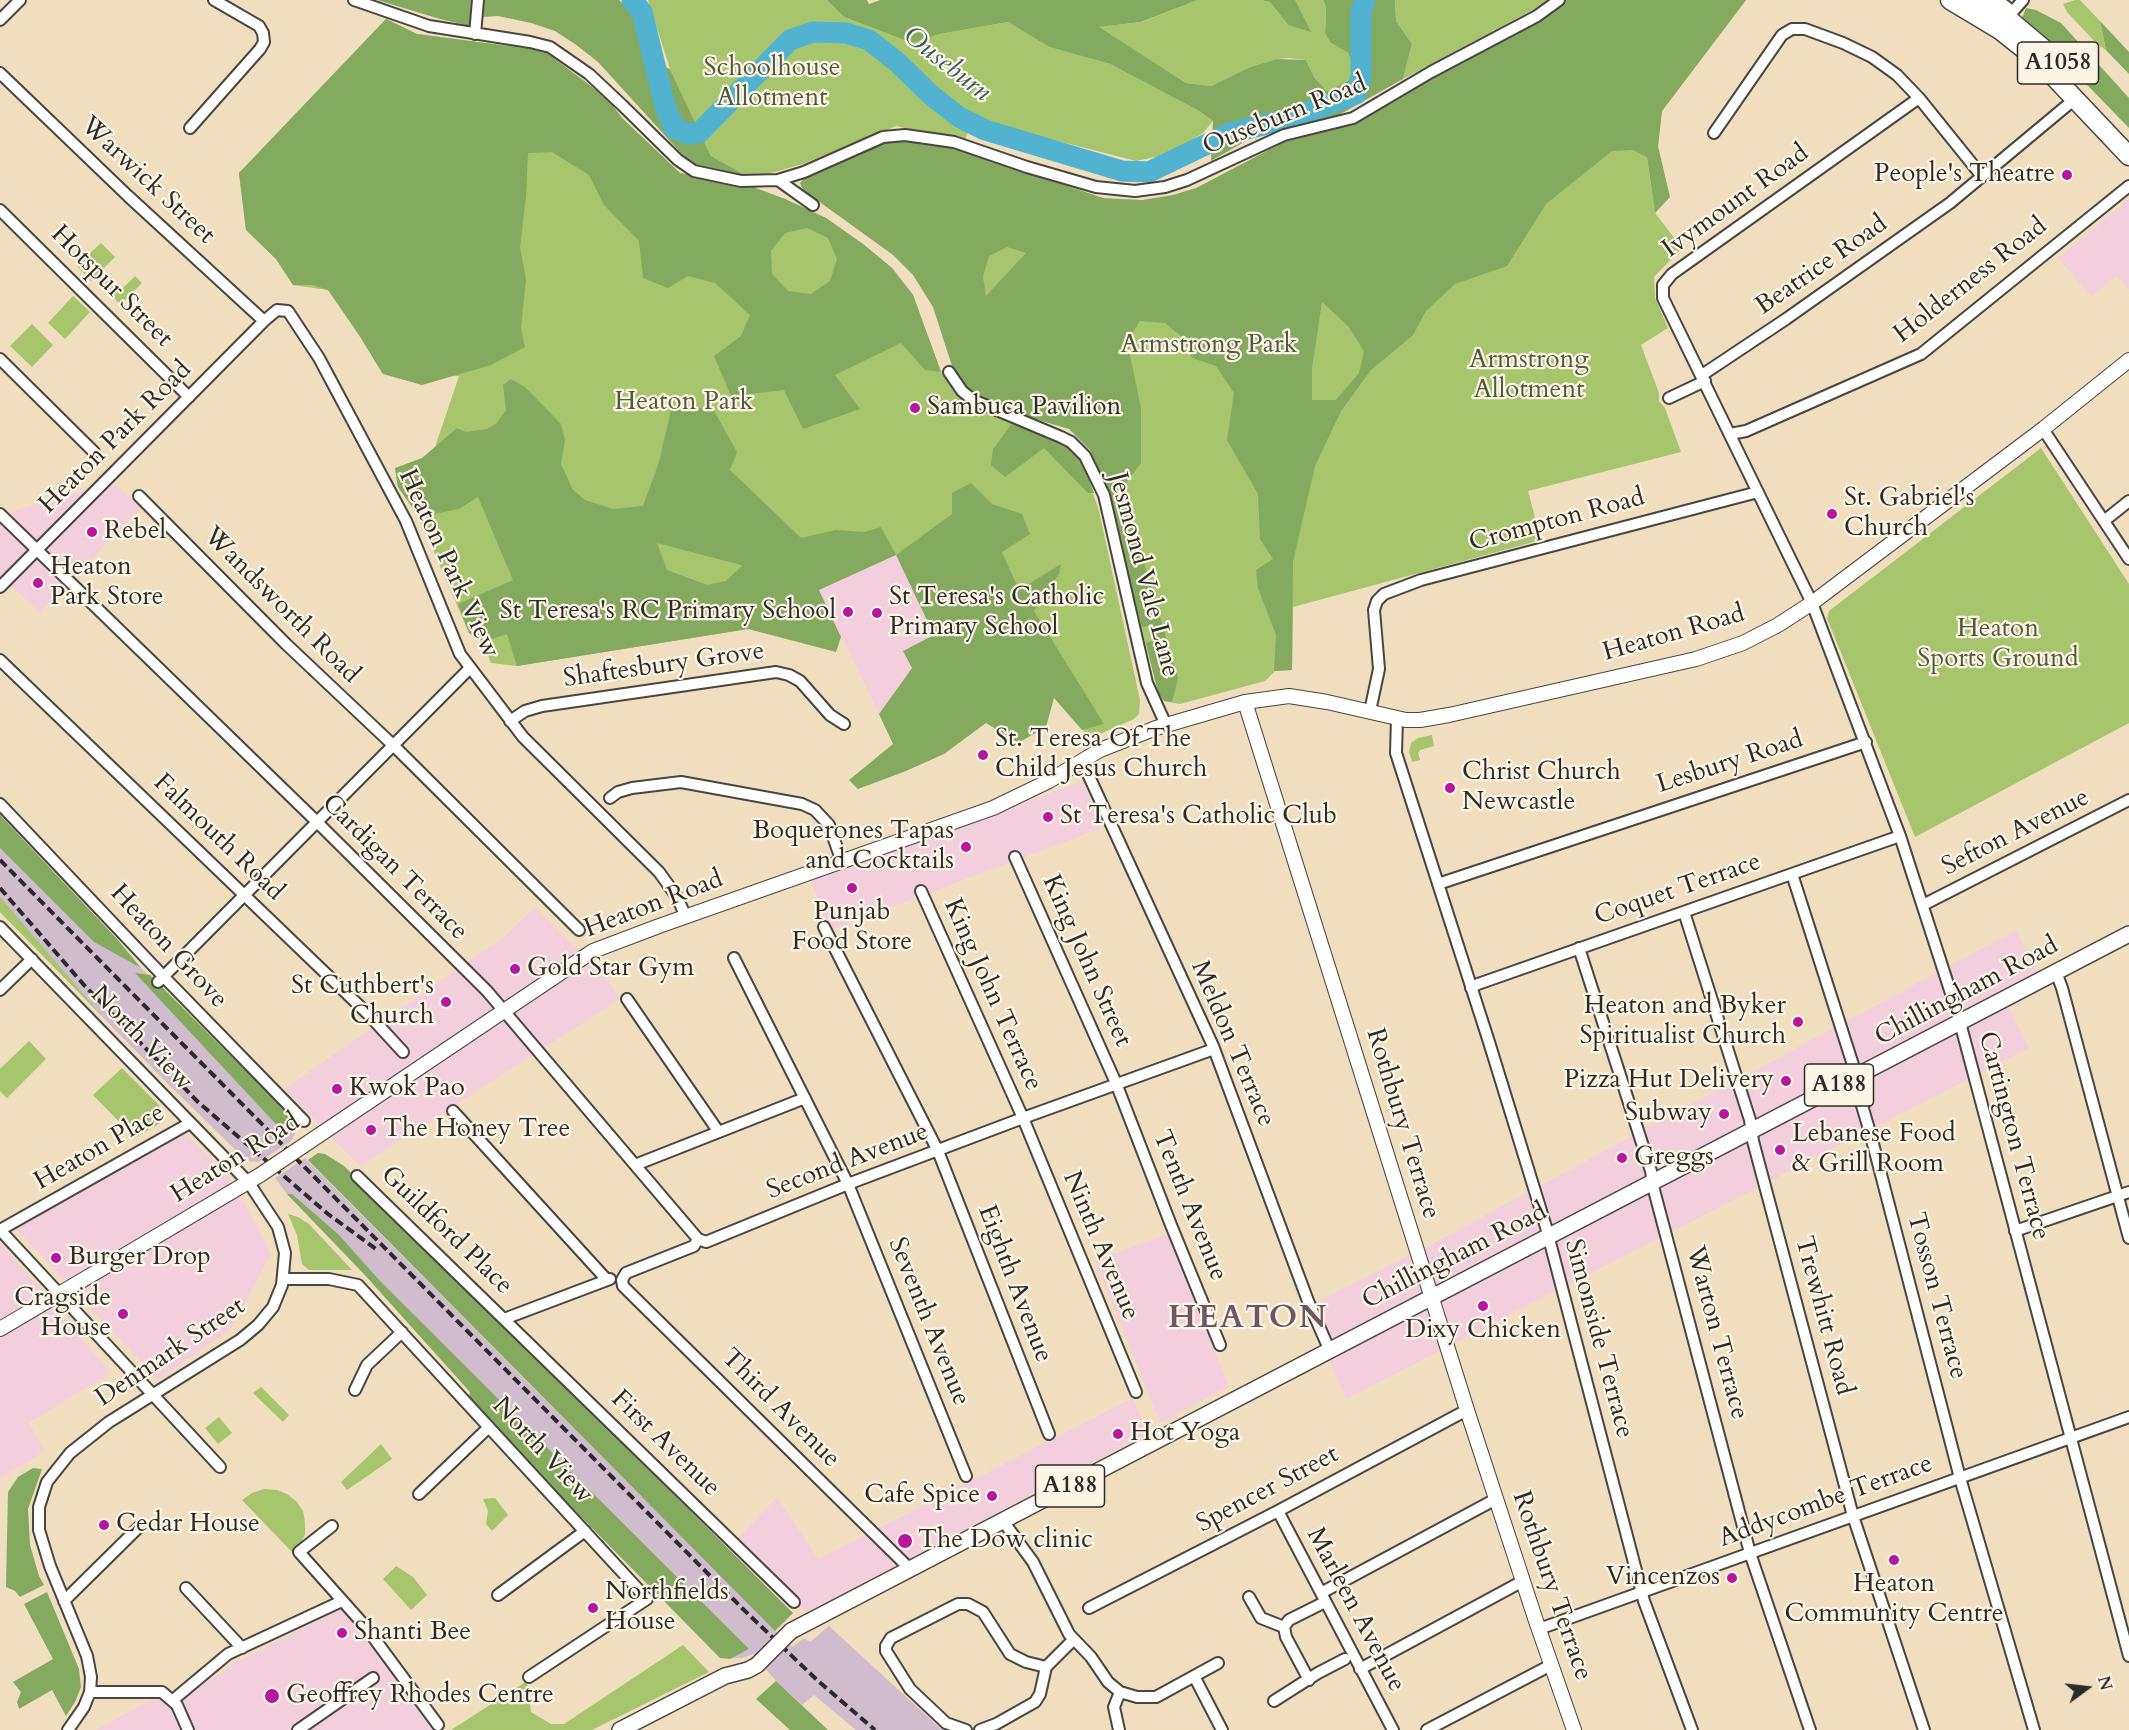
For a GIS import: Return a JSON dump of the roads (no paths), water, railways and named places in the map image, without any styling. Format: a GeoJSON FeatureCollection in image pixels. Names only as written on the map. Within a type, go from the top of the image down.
{"type":"FeatureCollection","features":[{"type":"Feature","properties":{"kind":"highway","name":"A1058"},"geometry":{"type":"LineString","coordinates":[[1950,0],[2000,30],[2039,61],[2129,156]]}},
{"type":"Feature","properties":{"kind":"highway","name":"A1058"},"geometry":{"type":"LineString","coordinates":[[1976,0],[2010,15],[2129,138]]}},
{"type":"Feature","properties":{"kind":"main road","name":"Chillingham Road"},"geometry":{"type":"LineString","coordinates":[[620,1730],[725,1676],[748,1670],[757,1665],[791,1631],[909,1568],[2129,934]]}},
{"type":"Feature","properties":{"kind":"street"},"geometry":{"type":"LineString","coordinates":[[0,20],[20,0]]}},
{"type":"Feature","properties":{"kind":"street"},"geometry":{"type":"LineString","coordinates":[[190,128],[262,46],[264,38],[259,26],[214,0]]}},
{"type":"Feature","properties":{"kind":"street","name":"Ouseburn Road"},"geometry":{"type":"LineString","coordinates":[[354,0],[423,24],[540,43],[561,54],[610,93],[685,166],[694,171],[741,181],[777,180],[804,172],[883,137],[905,135],[954,142],[1027,167],[1103,188],[1135,191],[1165,187],[1199,175],[1284,135],[1353,118],[1431,72],[1537,16],[1559,0]]}},
{"type":"Feature","properties":{"kind":"street"},"geometry":{"type":"LineString","coordinates":[[475,34],[478,0]]}},
{"type":"Feature","properties":{"kind":"street"},"geometry":{"type":"LineString","coordinates":[[1998,0],[2010,15],[2023,0]]}},
{"type":"Feature","properties":{"kind":"street"},"geometry":{"type":"LineString","coordinates":[[1714,133],[1782,35],[1792,29],[1804,29],[1843,43],[1872,57],[1897,75],[1919,98],[1982,175]]}},
{"type":"Feature","properties":{"kind":"street","name":"Warwick Street"},"geometry":{"type":"LineString","coordinates":[[0,73],[128,196],[264,321]]}},
{"type":"Feature","properties":{"kind":"street","name":"Ivymount Road"},"geometry":{"type":"LineString","coordinates":[[1703,378],[1663,298],[1663,285],[1919,98]]}},
{"type":"Feature","properties":{"kind":"street","name":"Beatrice Road"},"geometry":{"type":"LineString","coordinates":[[1669,398],[1703,378],[1950,203],[2076,98]]}},
{"type":"Feature","properties":{"kind":"street"},"geometry":{"type":"LineString","coordinates":[[777,180],[813,205]]}},
{"type":"Feature","properties":{"kind":"street","name":"Holderness Road"},"geometry":{"type":"LineString","coordinates":[[1730,434],[1746,431],[1921,354],[2129,186]]}},
{"type":"Feature","properties":{"kind":"street","name":"Hotspur Street"},"geometry":{"type":"LineString","coordinates":[[0,210],[189,397]]}},
{"type":"Feature","properties":{"kind":"street","name":"Heaton Park View"},"geometry":{"type":"LineString","coordinates":[[264,321],[278,310],[288,311],[319,358],[406,521],[452,638],[470,668],[510,721],[542,757],[659,872],[677,897],[686,917]]}},
{"type":"Feature","properties":{"kind":"street","name":"Heaton Park Road"},"geometry":{"type":"LineString","coordinates":[[0,587],[264,321]]}},
{"type":"Feature","properties":{"kind":"street"},"geometry":{"type":"LineString","coordinates":[[0,359],[94,452]]}},
{"type":"Feature","properties":{"kind":"street","name":"Heaton Road"},"geometry":{"type":"LineString","coordinates":[[0,1329],[254,1179],[593,951],[993,808],[1049,781],[1114,744],[1166,725],[1245,702],[1279,697],[1300,697],[1397,718],[1413,720],[1449,716],[1696,659],[1743,643],[1778,625],[1812,603],[2043,429],[2129,360]]}},
{"type":"Feature","properties":{"kind":"street","name":"Jesmond Vale Lane"},"geometry":{"type":"LineString","coordinates":[[949,372],[962,391],[973,400],[1061,436],[1079,448],[1085,456],[1104,495],[1147,683],[1166,725]]}},
{"type":"Feature","properties":{"kind":"street","name":"Cartington Terrace"},"geometry":{"type":"LineString","coordinates":[[1703,378],[1812,603],[1900,836],[1960,1023],[2129,1656]]}},
{"type":"Feature","properties":{"kind":"street"},"geometry":{"type":"LineString","coordinates":[[2043,429],[2129,559]]}},
{"type":"Feature","properties":{"kind":"street","name":"Crompton Road"},"geometry":{"type":"LineString","coordinates":[[1370,711],[1379,669],[1374,620],[1375,605],[1384,594],[1421,580],[1758,492]]}},
{"type":"Feature","properties":{"kind":"street","name":"Wandsworth Road"},"geometry":{"type":"LineString","coordinates":[[139,496],[295,653],[394,746],[579,930]]}},
{"type":"Feature","properties":{"kind":"street"},"geometry":{"type":"LineString","coordinates":[[2104,521],[2129,501]]}},
{"type":"Feature","properties":{"kind":"street","name":"Cardigan Terrace"},"geometry":{"type":"LineString","coordinates":[[0,514],[316,821],[505,1011],[698,1239]]}},
{"type":"Feature","properties":{"kind":"street","name":"Falmouth Road"},"geometry":{"type":"LineString","coordinates":[[0,660],[370,1016],[403,1052]]}},
{"type":"Feature","properties":{"kind":"street"},"geometry":{"type":"LineString","coordinates":[[160,979],[470,668]]}},
{"type":"Feature","properties":{"kind":"street","name":"Shaftesbury Grove"},"geometry":{"type":"LineString","coordinates":[[510,721],[525,711],[542,706],[776,672],[800,681],[830,715],[844,724]]}},
{"type":"Feature","properties":{"kind":"street","name":"Rothbury Terrace"},"geometry":{"type":"LineString","coordinates":[[1245,702],[1467,1410],[1574,1730]]}},
{"type":"Feature","properties":{"kind":"street","name":"Simonside Terrace"},"geometry":{"type":"LineString","coordinates":[[1397,718],[1396,753],[1548,1236],[1642,1592],[1692,1730]]}},
{"type":"Feature","properties":{"kind":"street","name":"Lesbury Road"},"geometry":{"type":"LineString","coordinates":[[1438,884],[1866,742]]}},
{"type":"Feature","properties":{"kind":"street","name":"Meldon Terrace"},"geometry":{"type":"LineString","coordinates":[[1082,761],[1215,1049],[1308,1301],[1329,1349]]}},
{"type":"Feature","properties":{"kind":"street"},"geometry":{"type":"LineString","coordinates":[[610,798],[618,792],[632,788],[681,782],[802,804],[814,810],[829,825],[842,862]]}},
{"type":"Feature","properties":{"kind":"street","name":"Sefton Avenue"},"geometry":{"type":"LineString","coordinates":[[1923,905],[2129,800]]}},
{"type":"Feature","properties":{"kind":"street","name":"Heaton Grove"},"geometry":{"type":"LineString","coordinates":[[0,804],[160,979],[304,1121]]}},
{"type":"Feature","properties":{"kind":"street","name":"Coquet Terrace"},"geometry":{"type":"LineString","coordinates":[[1471,988],[1900,836]]}},
{"type":"Feature","properties":{"kind":"street","name":"King John Street"},"geometry":{"type":"LineString","coordinates":[[1016,857],[1116,1083]]}},
{"type":"Feature","properties":{"kind":"street","name":"Tosson Terrace"},"geometry":{"type":"LineString","coordinates":[[1792,874],[1854,1068],[1960,1478],[2034,1730]]}},
{"type":"Feature","properties":{"kind":"street","name":"King John Terrace"},"geometry":{"type":"LineString","coordinates":[[921,891],[1023,1118]]}},
{"type":"Feature","properties":{"kind":"street","name":"Trewhitt Road"},"geometry":{"type":"LineString","coordinates":[[1684,912],[1750,1119],[1753,1141],[1853,1516],[1924,1730]]}},
{"type":"Feature","properties":{"kind":"street","name":"North View"},"geometry":{"type":"LineString","coordinates":[[0,927],[190,1123],[254,1179]]}},
{"type":"Feature","properties":{"kind":"street","name":"Eighth Avenue"},"geometry":{"type":"LineString","coordinates":[[824,927],[938,1151],[1049,1434]]}},
{"type":"Feature","properties":{"kind":"street","name":"Warton Terrace"},"geometry":{"type":"LineString","coordinates":[[1579,948],[1653,1181],[1750,1553],[1810,1730]]}},
{"type":"Feature","properties":{"kind":"street","name":"Seventh Avenue"},"geometry":{"type":"LineString","coordinates":[[734,958],[848,1184],[966,1476]]}},
{"type":"Feature","properties":{"kind":"street"},"geometry":{"type":"LineString","coordinates":[[0,990],[32,960]]}},
{"type":"Feature","properties":{"kind":"street"},"geometry":{"type":"LineString","coordinates":[[2056,972],[2129,1238]]}},
{"type":"Feature","properties":{"kind":"street"},"geometry":{"type":"LineString","coordinates":[[627,999],[718,1131]]}},
{"type":"Feature","properties":{"kind":"street","name":"Second Avenue"},"geometry":{"type":"LineString","coordinates":[[621,1280],[626,1273],[694,1246],[698,1239],[706,1242],[848,1184],[1116,1083],[1215,1049]]}},
{"type":"Feature","properties":{"kind":"street","name":"Tenth Avenue"},"geometry":{"type":"LineString","coordinates":[[1116,1083],[1220,1345]]}},
{"type":"Feature","properties":{"kind":"street"},"geometry":{"type":"LineString","coordinates":[[634,1166],[805,1098]]}},
{"type":"Feature","properties":{"kind":"street"},"geometry":{"type":"LineString","coordinates":[[453,1111],[607,1280]]}},
{"type":"Feature","properties":{"kind":"street","name":"Ninth Avenue"},"geometry":{"type":"LineString","coordinates":[[1023,1118],[1136,1392]]}},
{"type":"Feature","properties":{"kind":"street","name":"Heaton Place"},"geometry":{"type":"LineString","coordinates":[[0,1230],[190,1123]]}},
{"type":"Feature","properties":{"kind":"street","name":"Guildford Place"},"geometry":{"type":"LineString","coordinates":[[357,1176],[504,1319]]}},
{"type":"Feature","properties":{"kind":"street","name":"Denmark Street"},"geometry":{"type":"LineString","coordinates":[[90,1692],[90,1666],[42,1543],[38,1518],[42,1494],[47,1482],[70,1453],[109,1422],[240,1340],[258,1325],[273,1307],[284,1279],[285,1253],[278,1227],[254,1179]]}},
{"type":"Feature","properties":{"kind":"street"},"geometry":{"type":"LineString","coordinates":[[2015,1231],[2129,1192]]}},
{"type":"Feature","properties":{"kind":"street"},"geometry":{"type":"LineString","coordinates":[[0,1230],[220,1467]]}},
{"type":"Feature","properties":{"kind":"street"},"geometry":{"type":"LineString","coordinates":[[504,1319],[612,1278],[621,1280]]}},
{"type":"Feature","properties":{"kind":"street","name":"North View"},"geometry":{"type":"LineString","coordinates":[[284,1279],[329,1279],[358,1285],[647,1599],[529,1677]]}},
{"type":"Feature","properties":{"kind":"street","name":"Third Avenue"},"geometry":{"type":"LineString","coordinates":[[621,1280],[623,1286],[909,1568]]}},
{"type":"Feature","properties":{"kind":"street","name":"First Avenue"},"geometry":{"type":"LineString","coordinates":[[504,1319],[794,1602]]}},
{"type":"Feature","properties":{"kind":"street"},"geometry":{"type":"LineString","coordinates":[[355,1390],[367,1365],[402,1332]]}},
{"type":"Feature","properties":{"kind":"street","name":"Spencer Street"},"geometry":{"type":"LineString","coordinates":[[1089,1608],[1467,1410]]}},
{"type":"Feature","properties":{"kind":"street","name":"Addycombe Terrace"},"geometry":{"type":"LineString","coordinates":[[1539,1629],[2129,1417]]}},
{"type":"Feature","properties":{"kind":"street"},"geometry":{"type":"LineString","coordinates":[[419,1494],[489,1427]]}},
{"type":"Feature","properties":{"kind":"street"},"geometry":{"type":"LineString","coordinates":[[1309,1680],[1286,1638],[1284,1627],[1287,1622],[1323,1597],[1496,1499]]}},
{"type":"Feature","properties":{"kind":"street","name":"Marleen Avenue"},"geometry":{"type":"LineString","coordinates":[[1278,1511],[1394,1730]]}},
{"type":"Feature","properties":{"kind":"street"},"geometry":{"type":"LineString","coordinates":[[1002,1521],[1033,1562],[1073,1640],[1091,1658],[1108,1682],[1120,1692],[1137,1697],[1156,1697],[1218,1663]]}},
{"type":"Feature","properties":{"kind":"street"},"geometry":{"type":"LineString","coordinates":[[332,1526],[298,1552],[365,1626],[438,1725]]}},
{"type":"Feature","properties":{"kind":"street"},"geometry":{"type":"LineString","coordinates":[[64,1601],[139,1527]]}},
{"type":"Feature","properties":{"kind":"street"},"geometry":{"type":"LineString","coordinates":[[498,1595],[585,1531]]}},
{"type":"Feature","properties":{"kind":"street"},"geometry":{"type":"LineString","coordinates":[[1360,1669],[1523,1581]]}},
{"type":"Feature","properties":{"kind":"street"},"geometry":{"type":"LineString","coordinates":[[186,1588],[242,1648]]}},
{"type":"Feature","properties":{"kind":"street"},"geometry":{"type":"LineString","coordinates":[[1248,1597],[1261,1618],[1284,1627]]}},
{"type":"Feature","properties":{"kind":"street"},"geometry":{"type":"LineString","coordinates":[[173,1700],[220,1659],[342,1601]]}},
{"type":"Feature","properties":{"kind":"street"},"geometry":{"type":"LineString","coordinates":[[966,1730],[946,1722],[910,1689],[886,1651],[891,1638],[958,1604],[968,1604],[983,1612],[1010,1654],[1026,1662],[1046,1666]]}},
{"type":"Feature","properties":{"kind":"street"},"geometry":{"type":"LineString","coordinates":[[980,1730],[996,1724],[1035,1702],[1040,1694],[1046,1666],[1073,1640]]}},
{"type":"Feature","properties":{"kind":"street"},"geometry":{"type":"LineString","coordinates":[[1274,1701],[1345,1659]]}},
{"type":"Feature","properties":{"kind":"street"},"geometry":{"type":"LineString","coordinates":[[1427,1730],[1551,1665]]}},
{"type":"Feature","properties":{"kind":"street"},"geometry":{"type":"LineString","coordinates":[[1194,1676],[1222,1730]]}},
{"type":"Feature","properties":{"kind":"street"},"geometry":{"type":"LineString","coordinates":[[298,1730],[373,1678]]}},
{"type":"Feature","properties":{"kind":"street"},"geometry":{"type":"LineString","coordinates":[[68,1730],[79,1717],[90,1692],[156,1691],[162,1692],[173,1700],[188,1730]]}},
{"type":"Feature","properties":{"kind":"street"},"geometry":{"type":"LineString","coordinates":[[1119,1730],[1114,1707],[1120,1692]]}},
{"type":"Feature","properties":{"kind":"waterway","name":"Ouseburn"},"geometry":{"type":"LineString","coordinates":[[632,0],[642,12],[665,106],[674,128],[688,134],[699,133],[790,40],[813,32],[846,33],[869,40],[959,117],[985,130],[1122,171],[1149,172],[1230,133],[1292,118],[1356,94],[1361,77],[1361,11],[1365,0]]}},
{"type":"Feature","properties":{"kind":"railway"},"geometry":{"type":"LineString","coordinates":[[0,860],[743,1609],[817,1680],[875,1730]]}},
{"type":"Feature","properties":{"kind":"railway"},"geometry":{"type":"LineString","coordinates":[[0,888],[84,985],[198,1102],[328,1214],[376,1249]]}},
{"type":"Feature","properties":{"kind":"place","name":"People's Theatre"},"geometry":{"type":"Point","coordinates":[2067,175]}},
{"type":"Feature","properties":{"kind":"place","name":"Sambuca Pavilion"},"geometry":{"type":"Point","coordinates":[915,408]}},
{"type":"Feature","properties":{"kind":"place","name":"St. Gabriel's Church"},"geometry":{"type":"Point","coordinates":[1832,514]}},
{"type":"Feature","properties":{"kind":"place","name":"Rebel"},"geometry":{"type":"Point","coordinates":[92,532]}},
{"type":"Feature","properties":{"kind":"place","name":"Heaton Park Store"},"geometry":{"type":"Point","coordinates":[38,583]}},
{"type":"Feature","properties":{"kind":"place","name":"St Teresa's RC Primary School"},"geometry":{"type":"Point","coordinates":[848,612]}},
{"type":"Feature","properties":{"kind":"place","name":"St Teresa's Catholic Primary School"},"geometry":{"type":"Point","coordinates":[877,613]}},
{"type":"Feature","properties":{"kind":"place","name":"St. Teresa Of The Child Jesus Church"},"geometry":{"type":"Point","coordinates":[983,755]}},
{"type":"Feature","properties":{"kind":"place","name":"Christ Church Newcastle"},"geometry":{"type":"Point","coordinates":[1450,788]}},
{"type":"Feature","properties":{"kind":"place","name":"St Teresa's Catholic Club"},"geometry":{"type":"Point","coordinates":[1048,817]}},
{"type":"Feature","properties":{"kind":"place","name":"Boquerones Tapas and Cocktails"},"geometry":{"type":"Point","coordinates":[966,847]}},
{"type":"Feature","properties":{"kind":"place","name":"Punjab Food Store"},"geometry":{"type":"Point","coordinates":[852,888]}},
{"type":"Feature","properties":{"kind":"place","name":"Gold Star Gym"},"geometry":{"type":"Point","coordinates":[515,969]}},
{"type":"Feature","properties":{"kind":"place","name":"St Cuthbert's Church"},"geometry":{"type":"Point","coordinates":[446,1002]}},
{"type":"Feature","properties":{"kind":"place","name":"Heaton and Byker Spiritualist Church"},"geometry":{"type":"Point","coordinates":[1798,1022]}},
{"type":"Feature","properties":{"kind":"place","name":"Pizza Hut Delivery"},"geometry":{"type":"Point","coordinates":[1786,1081]}},
{"type":"Feature","properties":{"kind":"place","name":"Kwok Pao"},"geometry":{"type":"Point","coordinates":[337,1089]}},
{"type":"Feature","properties":{"kind":"place","name":"Subway"},"geometry":{"type":"Point","coordinates":[1724,1114]}},
{"type":"Feature","properties":{"kind":"place","name":"The Honey Tree"},"geometry":{"type":"Point","coordinates":[371,1130]}},
{"type":"Feature","properties":{"kind":"place","name":"Lebanese Food & Grill Room"},"geometry":{"type":"Point","coordinates":[1780,1150]}},
{"type":"Feature","properties":{"kind":"place","name":"Greggs"},"geometry":{"type":"Point","coordinates":[1622,1158]}},
{"type":"Feature","properties":{"kind":"place","name":"Burger Drop"},"geometry":{"type":"Point","coordinates":[56,1258]}},
{"type":"Feature","properties":{"kind":"place","name":"Dixy Chicken"},"geometry":{"type":"Point","coordinates":[1483,1306]}},
{"type":"Feature","properties":{"kind":"place","name":"Cragside House"},"geometry":{"type":"Point","coordinates":[123,1314]}},
{"type":"Feature","properties":{"kind":"place","name":"Hot Yoga"},"geometry":{"type":"Point","coordinates":[1118,1434]}},
{"type":"Feature","properties":{"kind":"place","name":"Cafe Spice"},"geometry":{"type":"Point","coordinates":[992,1496]}},
{"type":"Feature","properties":{"kind":"place","name":"Cedar House"},"geometry":{"type":"Point","coordinates":[104,1525]}},
{"type":"Feature","properties":{"kind":"place","name":"The Dow clinic"},"geometry":{"type":"Point","coordinates":[905,1541]}},
{"type":"Feature","properties":{"kind":"place","name":"Heaton Community Centre"},"geometry":{"type":"Point","coordinates":[1894,1560]}},
{"type":"Feature","properties":{"kind":"place","name":"Vincenzos"},"geometry":{"type":"Point","coordinates":[1732,1578]}},
{"type":"Feature","properties":{"kind":"place","name":"Northfields House"},"geometry":{"type":"Point","coordinates":[593,1608]}},
{"type":"Feature","properties":{"kind":"place","name":"Shanti Bee"},"geometry":{"type":"Point","coordinates":[342,1633]}},
{"type":"Feature","properties":{"kind":"place","name":"Geoffrey Rhodes Centre"},"geometry":{"type":"Point","coordinates":[272,1696]}},
{"type":"Feature","properties":{"kind":"district","name":"HEATON"},"geometry":{"type":"Point","coordinates":[1248,1320]}},
{"type":"Feature","properties":{"kind":"park label","name":"Schoolhouse Allotment"},"geometry":{"type":"Point","coordinates":[772,84]}},
{"type":"Feature","properties":{"kind":"park label","name":"Armstrong Park"},"geometry":{"type":"Point","coordinates":[1209,346]}},
{"type":"Feature","properties":{"kind":"park label","name":"Armstrong Allotment"},"geometry":{"type":"Point","coordinates":[1529,376]}},
{"type":"Feature","properties":{"kind":"park label","name":"Heaton Park"},"geometry":{"type":"Point","coordinates":[684,403]}},
{"type":"Feature","properties":{"kind":"park label","name":"Heaton Sports Ground"},"geometry":{"type":"Point","coordinates":[1998,645]}}]}
